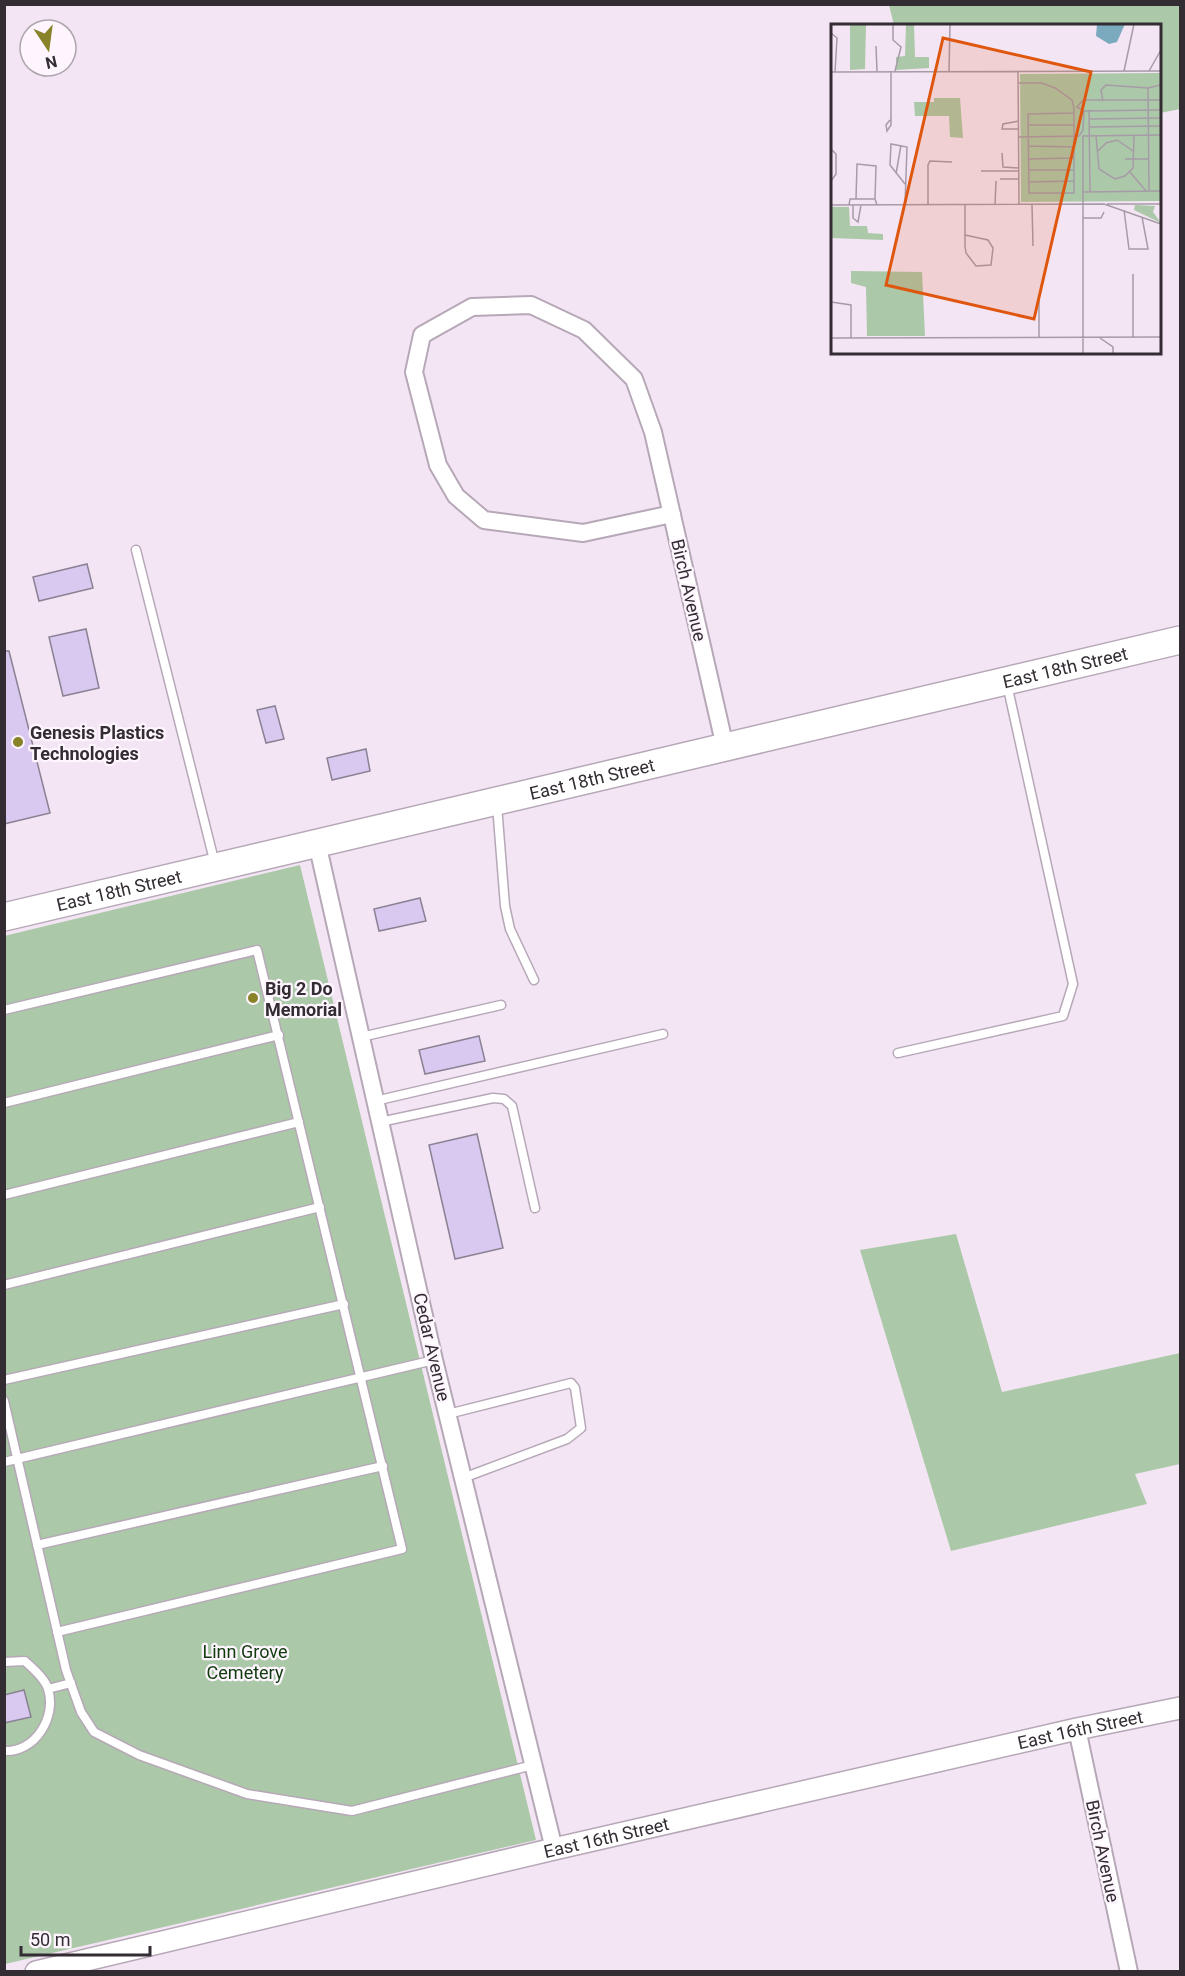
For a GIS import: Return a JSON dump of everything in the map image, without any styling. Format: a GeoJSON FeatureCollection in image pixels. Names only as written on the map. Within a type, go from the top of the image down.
{"type":"FeatureCollection","features":[{"type":"Feature","properties":{"kind":"main road","name":"East 18th Street"},"geometry":{"type":"LineString","coordinates":[[4,917],[1180,642]]}},
{"type":"Feature","properties":{"kind":"street","name":"Birch Avenue"},"geometry":{"type":"LineString","coordinates":[[672,514],[583,533],[484,520],[456,496],[438,465],[414,372],[422,335],[472,307],[531,305],[585,330],[634,379],[653,432],[672,514],[725,747]]}},
{"type":"Feature","properties":{"kind":"street","name":"Cedar Avenue"},"geometry":{"type":"LineString","coordinates":[[316,843],[434,1360],[554,1850]]}},
{"type":"Feature","properties":{"kind":"street","name":"East 16th Street"},"geometry":{"type":"LineString","coordinates":[[36,1971],[1077,1729],[1180,1708]]}},
{"type":"Feature","properties":{"kind":"street","name":"Birch Avenue"},"geometry":{"type":"LineString","coordinates":[[1077,1729],[1129,1971]]}},
{"type":"Feature","properties":{"kind":"lane"},"geometry":{"type":"LineString","coordinates":[[136,550],[216,867]]}},
{"type":"Feature","properties":{"kind":"lane"},"geometry":{"type":"LineString","coordinates":[[898,1053],[1063,1016],[1073,984],[1006,681]]}},
{"type":"Feature","properties":{"kind":"lane"},"geometry":{"type":"LineString","coordinates":[[496,801],[505,906],[510,929],[534,980]]}},
{"type":"Feature","properties":{"kind":"lane"},"geometry":{"type":"LineString","coordinates":[[4,1010],[256,950],[279,1035],[402,1549],[57,1632]]}},
{"type":"Feature","properties":{"kind":"lane"},"geometry":{"type":"LineString","coordinates":[[361,1037],[501,1005]]}},
{"type":"Feature","properties":{"kind":"lane"},"geometry":{"type":"LineString","coordinates":[[375,1101],[663,1034]]}},
{"type":"Feature","properties":{"kind":"lane"},"geometry":{"type":"LineString","coordinates":[[4,1103],[279,1035]]}},
{"type":"Feature","properties":{"kind":"lane"},"geometry":{"type":"LineString","coordinates":[[380,1122],[493,1098],[504,1100],[512,1106],[535,1208]]}},
{"type":"Feature","properties":{"kind":"lane"},"geometry":{"type":"LineString","coordinates":[[4,1195],[299,1122]]}},
{"type":"Feature","properties":{"kind":"lane"},"geometry":{"type":"LineString","coordinates":[[4,1285],[320,1207]]}},
{"type":"Feature","properties":{"kind":"lane"},"geometry":{"type":"LineString","coordinates":[[4,1380],[344,1304]]}},
{"type":"Feature","properties":{"kind":"lane"},"geometry":{"type":"LineString","coordinates":[[4,1462],[434,1360]]}},
{"type":"Feature","properties":{"kind":"lane"},"geometry":{"type":"LineString","coordinates":[[448,1414],[571,1383],[575,1388],[581,1428],[567,1439],[463,1478]]}},
{"type":"Feature","properties":{"kind":"lane"},"geometry":{"type":"LineString","coordinates":[[4,1401],[57,1632],[81,1712],[94,1732],[116,1744],[247,1794],[352,1811],[533,1765]]}},
{"type":"Feature","properties":{"kind":"lane"},"geometry":{"type":"LineString","coordinates":[[38,1545],[383,1466]]}},
{"type":"Feature","properties":{"kind":"lane"},"geometry":{"type":"LineString","coordinates":[[4,1662],[25,1661],[48,1689],[49,1719],[32,1743],[4,1751]]}},
{"type":"Feature","properties":{"kind":"lane"},"geometry":{"type":"LineString","coordinates":[[48,1689],[71,1683]]}},
{"type":"Feature","properties":{"kind":"green space"},"geometry":{"type":"Polygon","coordinates":[[[889,5],[1180,5],[1180,109],[1161,113],[1161,24],[894,24],[889,5]]]}},
{"type":"Feature","properties":{"kind":"green space","name":"Linn Grove Cemetery"},"geometry":{"type":"Polygon","coordinates":[[[300,865],[536,1840],[5,1964],[4,936],[300,865]]]}},
{"type":"Feature","properties":{"kind":"green space"},"geometry":{"type":"Polygon","coordinates":[[[956,1234],[1002,1392],[1180,1353],[1180,1464],[1135,1474],[1147,1504],[951,1551],[860,1250],[956,1234]]]}},
{"type":"Feature","properties":{"kind":"building"},"geometry":{"type":"Polygon","coordinates":[[[87,564],[93,588],[39,601],[33,577],[87,564]]]}},
{"type":"Feature","properties":{"kind":"building"},"geometry":{"type":"Polygon","coordinates":[[[86,629],[99,688],[63,696],[49,637],[86,629]]]}},
{"type":"Feature","properties":{"kind":"building","name":"Genesis Plastics Technologies"},"geometry":{"type":"Polygon","coordinates":[[[4,651],[9,651],[50,813],[4,824],[4,651]]]}},
{"type":"Feature","properties":{"kind":"building"},"geometry":{"type":"Polygon","coordinates":[[[275,706],[284,739],[266,743],[257,710],[275,706]]]}},
{"type":"Feature","properties":{"kind":"building"},"geometry":{"type":"Polygon","coordinates":[[[366,749],[370,771],[332,780],[327,758],[366,749]]]}},
{"type":"Feature","properties":{"kind":"building"},"geometry":{"type":"Polygon","coordinates":[[[420,898],[426,921],[379,931],[374,909],[420,898]]]}},
{"type":"Feature","properties":{"kind":"building"},"geometry":{"type":"Polygon","coordinates":[[[479,1036],[485,1061],[425,1074],[419,1050],[479,1036]]]}},
{"type":"Feature","properties":{"kind":"building"},"geometry":{"type":"Polygon","coordinates":[[[477,1134],[503,1248],[455,1259],[429,1145],[477,1134]]]}},
{"type":"Feature","properties":{"kind":"building"},"geometry":{"type":"Polygon","coordinates":[[[24,1690],[31,1717],[4,1723],[4,1695],[24,1690]]]}},
{"type":"Feature","properties":{"kind":"place","name":"Genesis Plastics Technologies"},"geometry":{"type":"Point","coordinates":[18,742]}},
{"type":"Feature","properties":{"kind":"place","name":"Big 2 Do Memorial"},"geometry":{"type":"Point","coordinates":[253,998]}}]}
